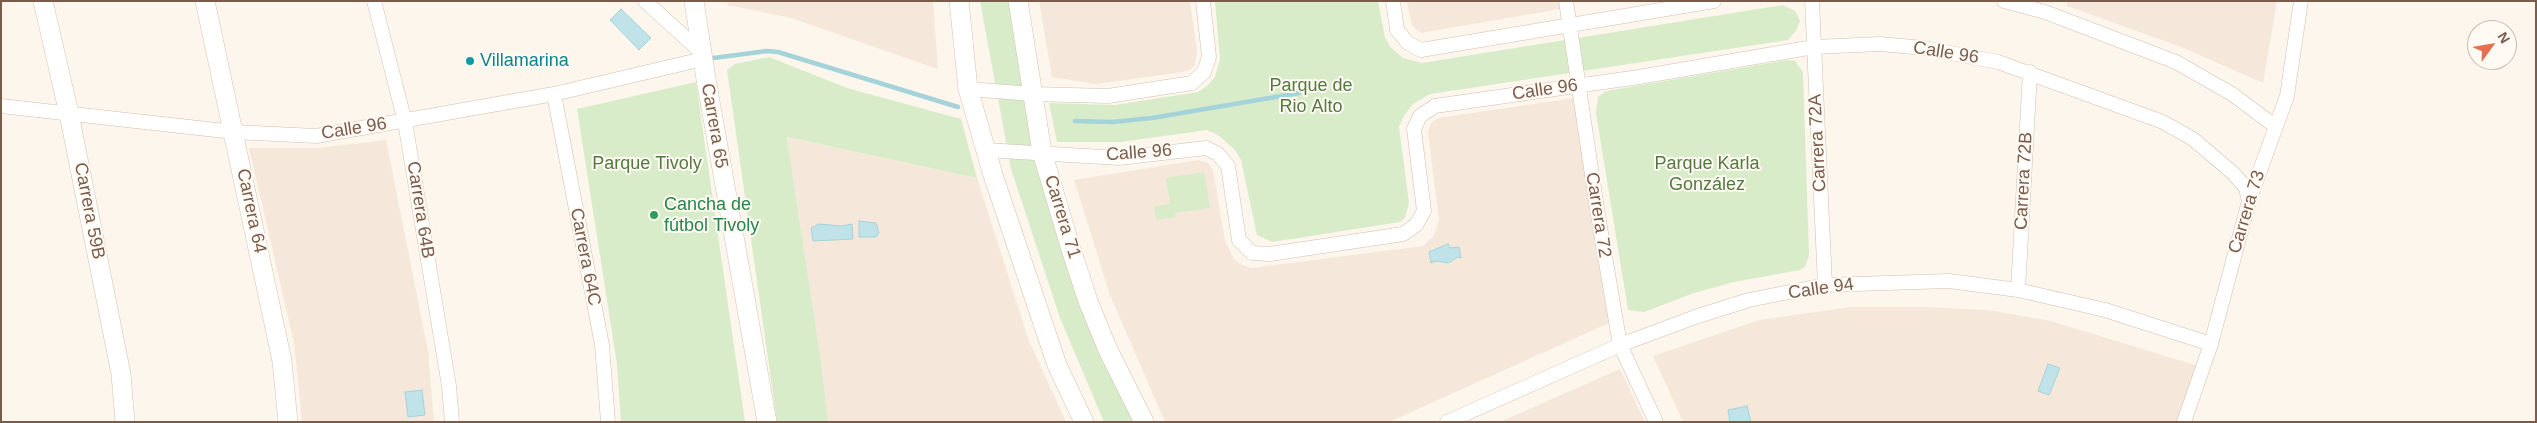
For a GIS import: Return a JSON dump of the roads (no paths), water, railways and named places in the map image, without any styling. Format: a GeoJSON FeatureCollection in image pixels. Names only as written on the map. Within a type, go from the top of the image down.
{"type":"FeatureCollection","features":[{"type":"Feature","properties":{"kind":"street","name":"Carrera 59B"},"geometry":{"type":"LineString","coordinates":[[43,1],[69,114],[121,374],[126,422]]}},
{"type":"Feature","properties":{"kind":"street","name":"Carrera 64"},"geometry":{"type":"LineString","coordinates":[[204,1],[234,132],[282,361],[288,422]]}},
{"type":"Feature","properties":{"kind":"street","name":"Carrera 64B"},"geometry":{"type":"LineString","coordinates":[[374,1],[405,122],[449,386],[452,422]]}},
{"type":"Feature","properties":{"kind":"street"},"geometry":{"type":"LineString","coordinates":[[645,1],[702,56]]}},
{"type":"Feature","properties":{"kind":"street","name":"Carrera 65"},"geometry":{"type":"LineString","coordinates":[[694,1],[702,56],[768,422]]}},
{"type":"Feature","properties":{"kind":"street"},"geometry":{"type":"LineString","coordinates":[[959,1],[968,89],[985,150],[1057,365],[1084,422]]}},
{"type":"Feature","properties":{"kind":"street","name":"Carrera 71"},"geometry":{"type":"LineString","coordinates":[[1018,1],[1042,152],[1088,301],[1108,350],[1144,422]]}},
{"type":"Feature","properties":{"kind":"street"},"geometry":{"type":"LineString","coordinates":[[968,89],[1033,94],[1108,96],[1192,83],[1204,72],[1209,57],[1203,1]]}},
{"type":"Feature","properties":{"kind":"street"},"geometry":{"type":"LineString","coordinates":[[1393,1],[1398,30],[1408,43],[1421,50],[1714,1]]}},
{"type":"Feature","properties":{"kind":"street","name":"Carrera 72"},"geometry":{"type":"LineString","coordinates":[[1566,1],[1620,345],[1656,422]]}},
{"type":"Feature","properties":{"kind":"street","name":"Carrera 72A"},"geometry":{"type":"LineString","coordinates":[[1812,1],[1825,285]]}},
{"type":"Feature","properties":{"kind":"street"},"geometry":{"type":"LineString","coordinates":[[2004,1],[2045,12],[2176,62],[2232,94],[2275,126]]}},
{"type":"Feature","properties":{"kind":"street","name":"Carrera 73"},"geometry":{"type":"LineString","coordinates":[[2184,422],[2210,344],[2249,201],[2287,96],[2301,1]]}},
{"type":"Feature","properties":{"kind":"street","name":"Calle 96"},"geometry":{"type":"LineString","coordinates":[[985,150],[1119,158],[1206,148],[1218,154],[1228,166],[1239,240],[1252,253],[1270,254],[1404,234],[1416,225],[1424,211],[1414,129],[1420,116],[1435,106],[1579,86],[1814,47],[1880,44],[1924,48],[1990,60],[2030,72],[2163,122],[2216,156],[2241,180],[2249,201]]}},
{"type":"Feature","properties":{"kind":"street","name":"Calle 96"},"geometry":{"type":"LineString","coordinates":[[1,106],[234,132],[316,136],[405,122],[554,94],[702,56]]}},
{"type":"Feature","properties":{"kind":"street","name":"Carrera 72B"},"geometry":{"type":"LineString","coordinates":[[2018,290],[2030,72]]}},
{"type":"Feature","properties":{"kind":"street","name":"Carrera 64C"},"geometry":{"type":"LineString","coordinates":[[554,94],[602,345],[608,422]]}},
{"type":"Feature","properties":{"kind":"street","name":"Calle 94"},"geometry":{"type":"LineString","coordinates":[[1447,422],[1620,345],[1695,316],[1825,285],[1949,282],[2018,290],[2105,310],[2210,344]]}},
{"type":"Feature","properties":{"kind":"water"},"geometry":{"type":"Polygon","coordinates":[[[621,9],[651,38],[639,50],[610,20],[621,9]]]}},
{"type":"Feature","properties":{"kind":"water"},"geometry":{"type":"Polygon","coordinates":[[[859,221],[876,223],[879,233],[876,237],[859,237],[859,221]]]}},
{"type":"Feature","properties":{"kind":"water"},"geometry":{"type":"Polygon","coordinates":[[[819,224],[841,226],[852,224],[853,239],[813,241],[811,228],[819,224]]]}},
{"type":"Feature","properties":{"kind":"water"},"geometry":{"type":"Polygon","coordinates":[[[1448,244],[1450,248],[1459,247],[1461,258],[1458,257],[1448,263],[1437,261],[1431,263],[1429,252],[1448,244]]]}},
{"type":"Feature","properties":{"kind":"water"},"geometry":{"type":"Polygon","coordinates":[[[2048,364],[2060,368],[2049,395],[2038,391],[2048,364]]]}},
{"type":"Feature","properties":{"kind":"water"},"geometry":{"type":"Polygon","coordinates":[[[422,390],[425,415],[408,417],[405,392],[422,390]]]}},
{"type":"Feature","properties":{"kind":"water"},"geometry":{"type":"Polygon","coordinates":[[[1747,406],[1751,422],[1730,422],[1728,410],[1747,406]]]}},
{"type":"Feature","properties":{"kind":"waterway"},"geometry":{"type":"LineString","coordinates":[[706,59],[767,51],[778,52],[958,107]]}},
{"type":"Feature","properties":{"kind":"waterway"},"geometry":{"type":"LineString","coordinates":[[1075,121],[1112,122],[1152,118],[1299,93]]}},
{"type":"Feature","properties":{"kind":"place","name":"Villamarina"},"geometry":{"type":"Point","coordinates":[470,61]}},
{"type":"Feature","properties":{"kind":"place","name":"Cancha de fútbol Tivoly"},"geometry":{"type":"Point","coordinates":[654,215]}},
{"type":"Feature","properties":{"kind":"park label","name":"Parque de Rio Alto"},"geometry":{"type":"Point","coordinates":[1311,96]}},
{"type":"Feature","properties":{"kind":"park label","name":"Parque Tivoly"},"geometry":{"type":"Point","coordinates":[647,164]}},
{"type":"Feature","properties":{"kind":"park label","name":"Parque Karla González"},"geometry":{"type":"Point","coordinates":[1707,174]}}]}
